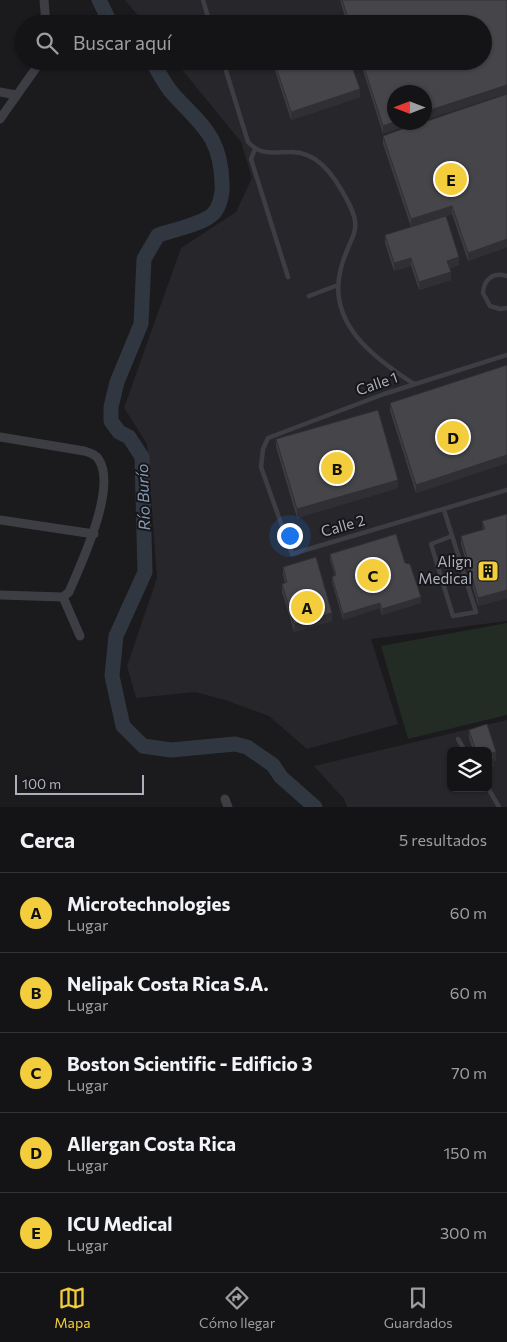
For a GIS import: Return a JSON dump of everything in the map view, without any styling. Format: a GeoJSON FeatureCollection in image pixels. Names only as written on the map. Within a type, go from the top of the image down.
{"type":"FeatureCollection","features":[{"type":"Feature","properties":{"kind":"street"},"geometry":{"type":"LineString","coordinates":[[44,0],[45,15]]}},
{"type":"Feature","properties":{"kind":"street"},"geometry":{"type":"LineString","coordinates":[[0,119],[34,70]]}},
{"type":"Feature","properties":{"kind":"street"},"geometry":{"type":"LineString","coordinates":[[0,92],[16,95]]}},
{"type":"Feature","properties":{"kind":"street"},"geometry":{"type":"LineString","coordinates":[[0,436],[84,450],[99,459],[104,480],[94,534],[68,592],[63,597],[0,595]]}},
{"type":"Feature","properties":{"kind":"street"},"geometry":{"type":"LineString","coordinates":[[0,520],[94,534]]}},
{"type":"Feature","properties":{"kind":"street"},"geometry":{"type":"LineString","coordinates":[[63,597],[80,636]]}},
{"type":"Feature","properties":{"kind":"lane"},"geometry":{"type":"LineString","coordinates":[[203,0],[207,15]]}},
{"type":"Feature","properties":{"kind":"lane"},"geometry":{"type":"LineString","coordinates":[[225,70],[248,142],[255,149],[274,154],[291,152],[304,154],[317,160],[329,170],[342,190],[351,207],[356,233],[341,267],[338,285],[339,302],[352,333],[390,368],[414,384]]}},
{"type":"Feature","properties":{"kind":"lane"},"geometry":{"type":"LineString","coordinates":[[255,149],[251,159],[288,276]]}},
{"type":"Feature","properties":{"kind":"lane"},"geometry":{"type":"LineString","coordinates":[[507,276],[500,274],[490,277],[485,283],[483,293],[487,303],[493,308],[507,308]]}},
{"type":"Feature","properties":{"kind":"lane"},"geometry":{"type":"LineString","coordinates":[[309,296],[338,285]]}},
{"type":"Feature","properties":{"kind":"lane","name":"Calle 1"},"geometry":{"type":"LineString","coordinates":[[263,449],[268,438],[284,430],[384,394],[507,355]]}},
{"type":"Feature","properties":{"kind":"lane","name":"Calle 2"},"geometry":{"type":"LineString","coordinates":[[263,449],[261,467],[292,554],[507,490]]}},
{"type":"Feature","properties":{"kind":"lane"},"geometry":{"type":"LineString","coordinates":[[444,510],[476,612],[453,616],[431,544],[452,536]]}},
{"type":"Feature","properties":{"kind":"lane"},"geometry":{"type":"LineString","coordinates":[[458,739],[463,747]]}},
{"type":"Feature","properties":{"kind":"lane"},"geometry":{"type":"LineString","coordinates":[[490,792],[499,807]]}},
{"type":"Feature","properties":{"kind":"shaded area"},"geometry":{"type":"Polygon","coordinates":[[[125,0],[507,0],[507,621],[371,639],[398,724],[307,749],[269,716],[225,700],[195,692],[136,698],[127,666],[157,578],[147,444],[124,408],[181,248],[236,212],[252,178],[241,142],[182,70],[492,70],[492,15],[138,15],[125,0]]]}},
{"type":"Feature","properties":{"kind":"shaded area"},"geometry":{"type":"Polygon","coordinates":[[[507,623],[507,715],[408,739],[381,646],[507,623]]]}},
{"type":"Feature","properties":{"kind":"shaded area"},"geometry":{"type":"Polygon","coordinates":[[[507,720],[507,807],[347,807],[344,799],[314,766],[507,720]]]}},
{"type":"Feature","properties":{"kind":"building"},"geometry":{"type":"Polygon","coordinates":[[[342,0],[507,0],[507,85],[432,109],[432,85],[387,85],[387,125],[383,126],[365,70],[492,70],[492,15],[347,15],[342,0]]]}},
{"type":"Feature","properties":{"kind":"building"},"geometry":{"type":"Polygon","coordinates":[[[277,70],[353,70],[360,89],[291,112],[277,70]]]}},
{"type":"Feature","properties":{"kind":"building"},"geometry":{"type":"Polygon","coordinates":[[[507,94],[507,239],[468,253],[452,206],[411,219],[383,136],[400,130],[432,130],[432,119],[507,94]]]}},
{"type":"Feature","properties":{"kind":"building"},"geometry":{"type":"Polygon","coordinates":[[[446,216],[459,257],[447,261],[451,272],[419,282],[411,258],[394,263],[385,235],[446,216]]]}},
{"type":"Feature","properties":{"kind":"building"},"geometry":{"type":"Polygon","coordinates":[[[507,365],[507,455],[416,485],[390,403],[507,365]]]}},
{"type":"Feature","properties":{"kind":"building"},"geometry":{"type":"Polygon","coordinates":[[[378,410],[398,480],[297,509],[276,439],[378,410]]]}},
{"type":"Feature","properties":{"kind":"building","name":"Align Medical"},"geometry":{"type":"Polygon","coordinates":[[[507,514],[507,590],[478,598],[461,536],[485,529],[482,521],[507,514]]]}},
{"type":"Feature","properties":{"kind":"building"},"geometry":{"type":"Polygon","coordinates":[[[396,534],[405,563],[410,564],[421,597],[382,609],[380,603],[343,614],[332,577],[336,575],[330,554],[396,534]]]}},
{"type":"Feature","properties":{"kind":"building"},"geometry":{"type":"Polygon","coordinates":[[[316,557],[332,613],[294,624],[282,584],[287,582],[283,567],[316,557]]]}},
{"type":"Feature","properties":{"kind":"building"},"geometry":{"type":"Polygon","coordinates":[[[487,724],[496,752],[492,753],[492,747],[475,747],[469,730],[487,724]]]}},
{"type":"Feature","properties":{"kind":"waterway","name":"Río Burío"},"geometry":{"type":"LineString","coordinates":[[99,0],[106,15]]}},
{"type":"Feature","properties":{"kind":"waterway","name":"Río Burío"},"geometry":{"type":"LineString","coordinates":[[157,70],[170,90],[201,124],[214,143],[221,168],[222,191],[214,213],[196,223],[158,235],[144,259],[141,324],[117,382],[111,407],[111,421],[119,432],[129,437],[142,457],[145,572],[116,636],[112,676],[123,726],[143,746],[171,750],[235,744],[247,747],[273,765],[281,777],[315,807]]}},
{"type":"Feature","properties":{"kind":"place","name":"ICU Medical"},"geometry":{"type":"Point","coordinates":[451,179]}},
{"type":"Feature","properties":{"kind":"place","name":"Allergan Costa Rica"},"geometry":{"type":"Point","coordinates":[453,437]}},
{"type":"Feature","properties":{"kind":"place","name":"Nelipak Costa Rica S.A."},"geometry":{"type":"Point","coordinates":[337,468]}},
{"type":"Feature","properties":{"kind":"place","name":"Align Medical"},"geometry":{"type":"Point","coordinates":[488,571]}},
{"type":"Feature","properties":{"kind":"place","name":"Boston Scientific - Edificio 3"},"geometry":{"type":"Point","coordinates":[373,575]}},
{"type":"Feature","properties":{"kind":"place","name":"Microtechnologies"},"geometry":{"type":"Point","coordinates":[307,607]}}]}
